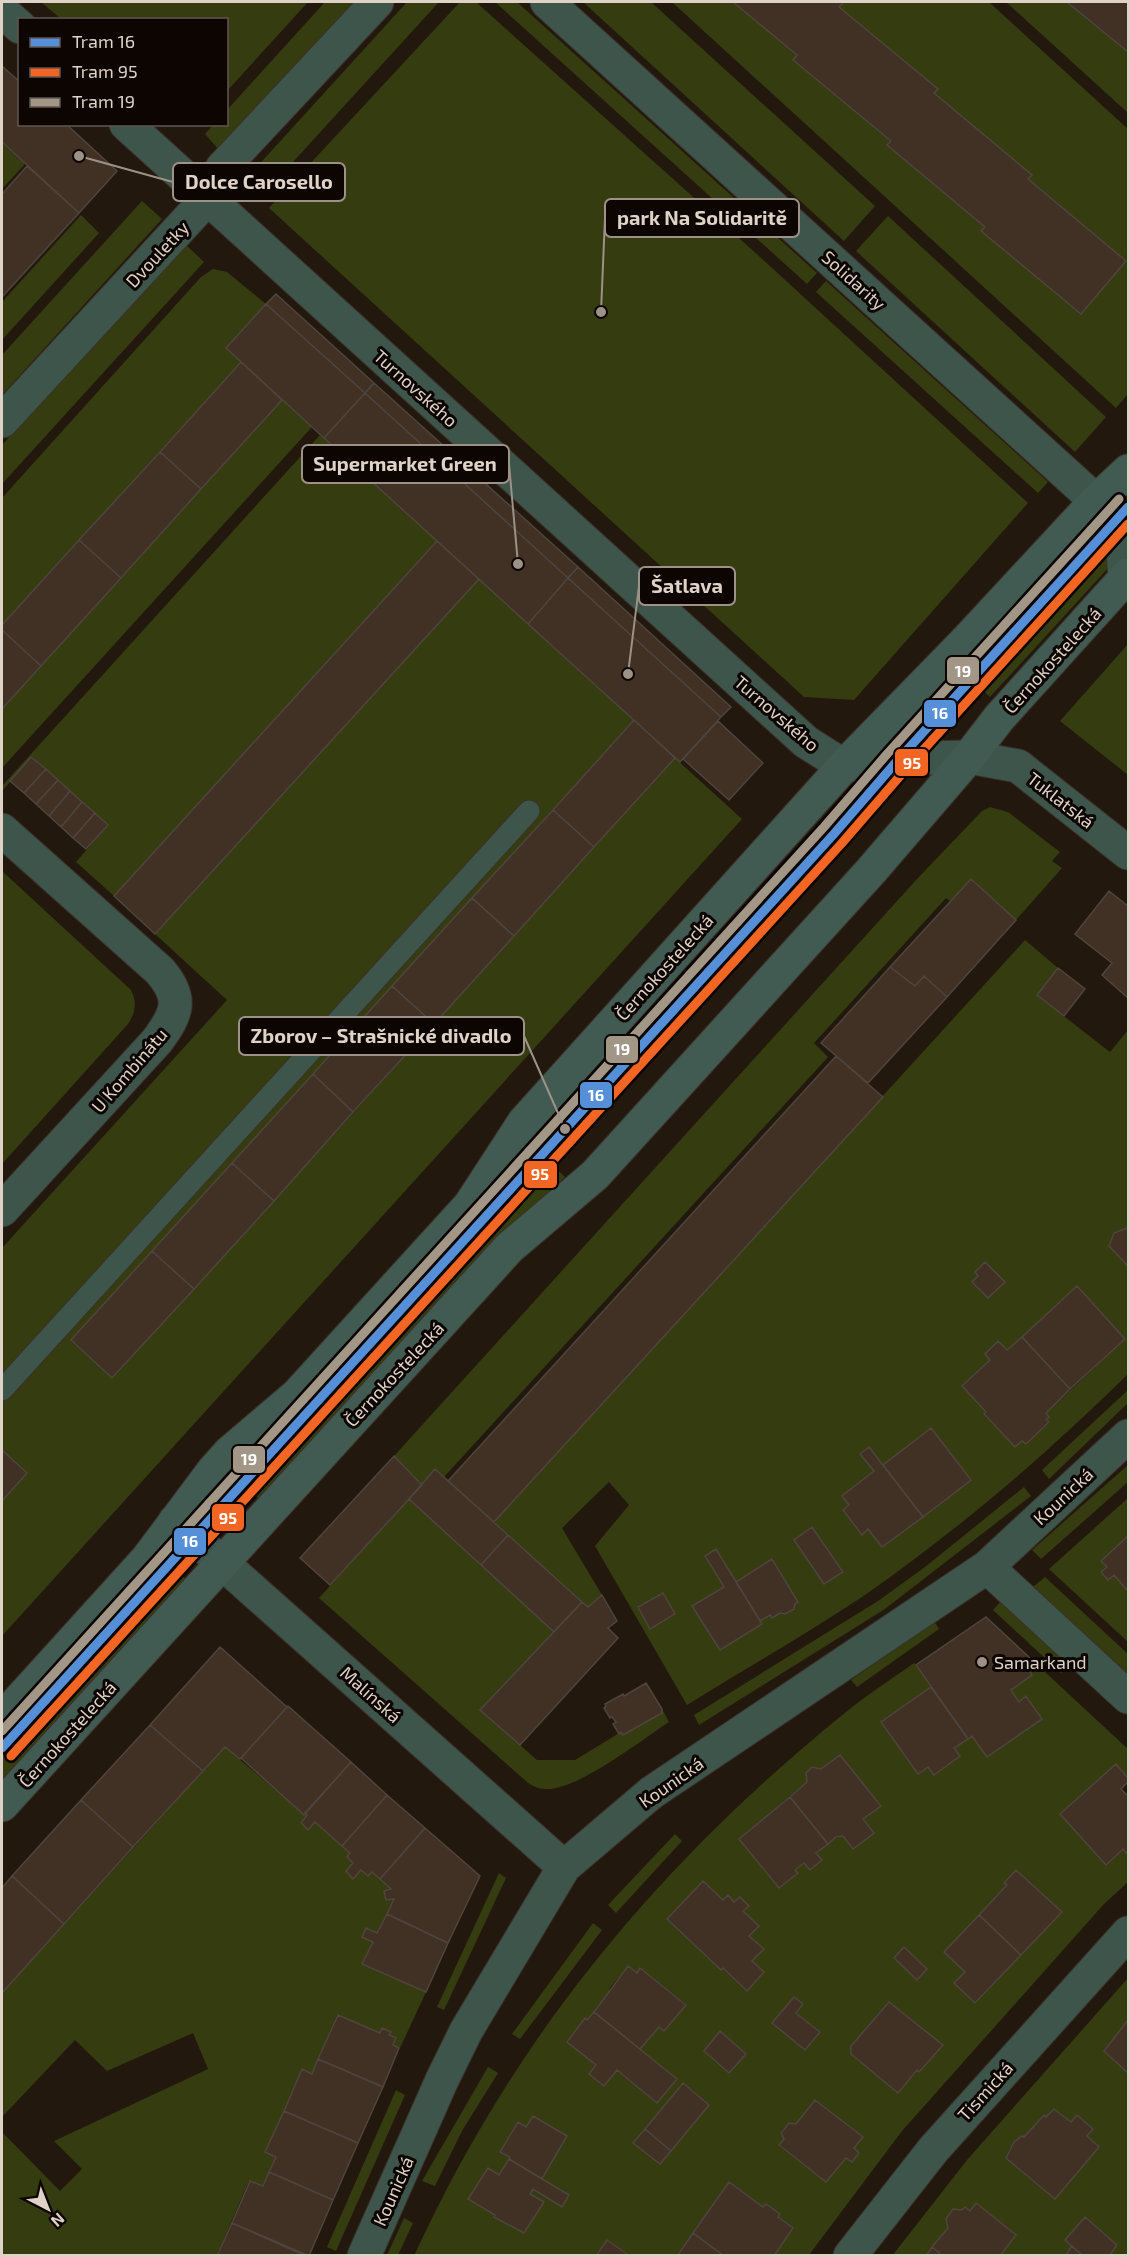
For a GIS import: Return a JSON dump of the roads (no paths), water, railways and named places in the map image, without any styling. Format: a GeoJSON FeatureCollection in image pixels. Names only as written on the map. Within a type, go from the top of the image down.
{"type":"FeatureCollection","features":[{"type":"Feature","properties":{"kind":"main road","name":"Černokostelecká"},"geometry":{"type":"LineString","coordinates":[[2,1719],[148,1558],[213,1471],[230,1452],[297,1395],[470,1205],[524,1122],[844,766],[968,639],[1096,501],[1128,471]]}},
{"type":"Feature","properties":{"kind":"main road","name":"Černokostelecká"},"geometry":{"type":"LineString","coordinates":[[2,1805],[509,1248],[595,1175],[871,871],[969,757],[999,718],[1127,577]]}},
{"type":"Feature","properties":{"kind":"street","name":"Dvouletky"},"geometry":{"type":"LineString","coordinates":[[2,422],[207,199],[222,168],[376,2]]}},
{"type":"Feature","properties":{"kind":"street","name":"Solidarity"},"geometry":{"type":"LineString","coordinates":[[547,2],[1096,501],[1116,521],[1124,548],[1127,577]]}},
{"type":"Feature","properties":{"kind":"street"},"geometry":{"type":"LineString","coordinates":[[2,11],[18,25]]}},
{"type":"Feature","properties":{"kind":"street","name":"Turnovského"},"geometry":{"type":"LineString","coordinates":[[128,126],[806,742],[844,766]]}},
{"type":"Feature","properties":{"kind":"street","name":"Tuklatská"},"geometry":{"type":"LineString","coordinates":[[844,766],[924,758],[969,757],[1018,766],[1128,853]]}},
{"type":"Feature","properties":{"kind":"street","name":"U Kombinátu"},"geometry":{"type":"LineString","coordinates":[[2,830],[160,971],[170,982],[176,1000],[176,1012],[157,1041],[2,1210]]}},
{"type":"Feature","properties":{"kind":"street","name":"Kounická"},"geometry":{"type":"LineString","coordinates":[[364,2256],[466,2031],[564,1868],[651,1793],[987,1567],[1128,1436]]}},
{"type":"Feature","properties":{"kind":"street","name":"Malínská"},"geometry":{"type":"LineString","coordinates":[[176,1521],[564,1868]]}},
{"type":"Feature","properties":{"kind":"street"},"geometry":{"type":"LineString","coordinates":[[987,1567],[1128,1697]]}},
{"type":"Feature","properties":{"kind":"street","name":"Tismická"},"geometry":{"type":"LineString","coordinates":[[850,2256],[933,2150],[1128,1933]]}},
{"type":"Feature","properties":{"kind":"lane"},"geometry":{"type":"LineString","coordinates":[[5,1378],[529,811]]}},
{"type":"Feature","properties":{"kind":"tram line","name":"19"},"geometry":{"type":"LineString","coordinates":[[2,1731],[1119,499]]}},
{"type":"Feature","properties":{"kind":"tram line","name":"16"},"geometry":{"type":"LineString","coordinates":[[2,1748],[833,835],[897,761],[1128,507]]}},
{"type":"Feature","properties":{"kind":"tram line","name":"95"},"geometry":{"type":"LineString","coordinates":[[11,1756],[842,843],[1128,524]]}},
{"type":"Feature","properties":{"kind":"place","name":"Dolce Carosello"},"geometry":{"type":"Point","coordinates":[79,156]}},
{"type":"Feature","properties":{"kind":"place","name":"park Na Solidaritě"},"geometry":{"type":"Point","coordinates":[601,312]}},
{"type":"Feature","properties":{"kind":"place","name":"Supermarket Green"},"geometry":{"type":"Point","coordinates":[518,564]}},
{"type":"Feature","properties":{"kind":"place","name":"Šatlava"},"geometry":{"type":"Point","coordinates":[628,674]}},
{"type":"Feature","properties":{"kind":"place","name":"Zborov – Strašnické divadlo"},"geometry":{"type":"Point","coordinates":[565,1129]}},
{"type":"Feature","properties":{"kind":"place","name":"Samarkand"},"geometry":{"type":"Point","coordinates":[982,1662]}}]}
